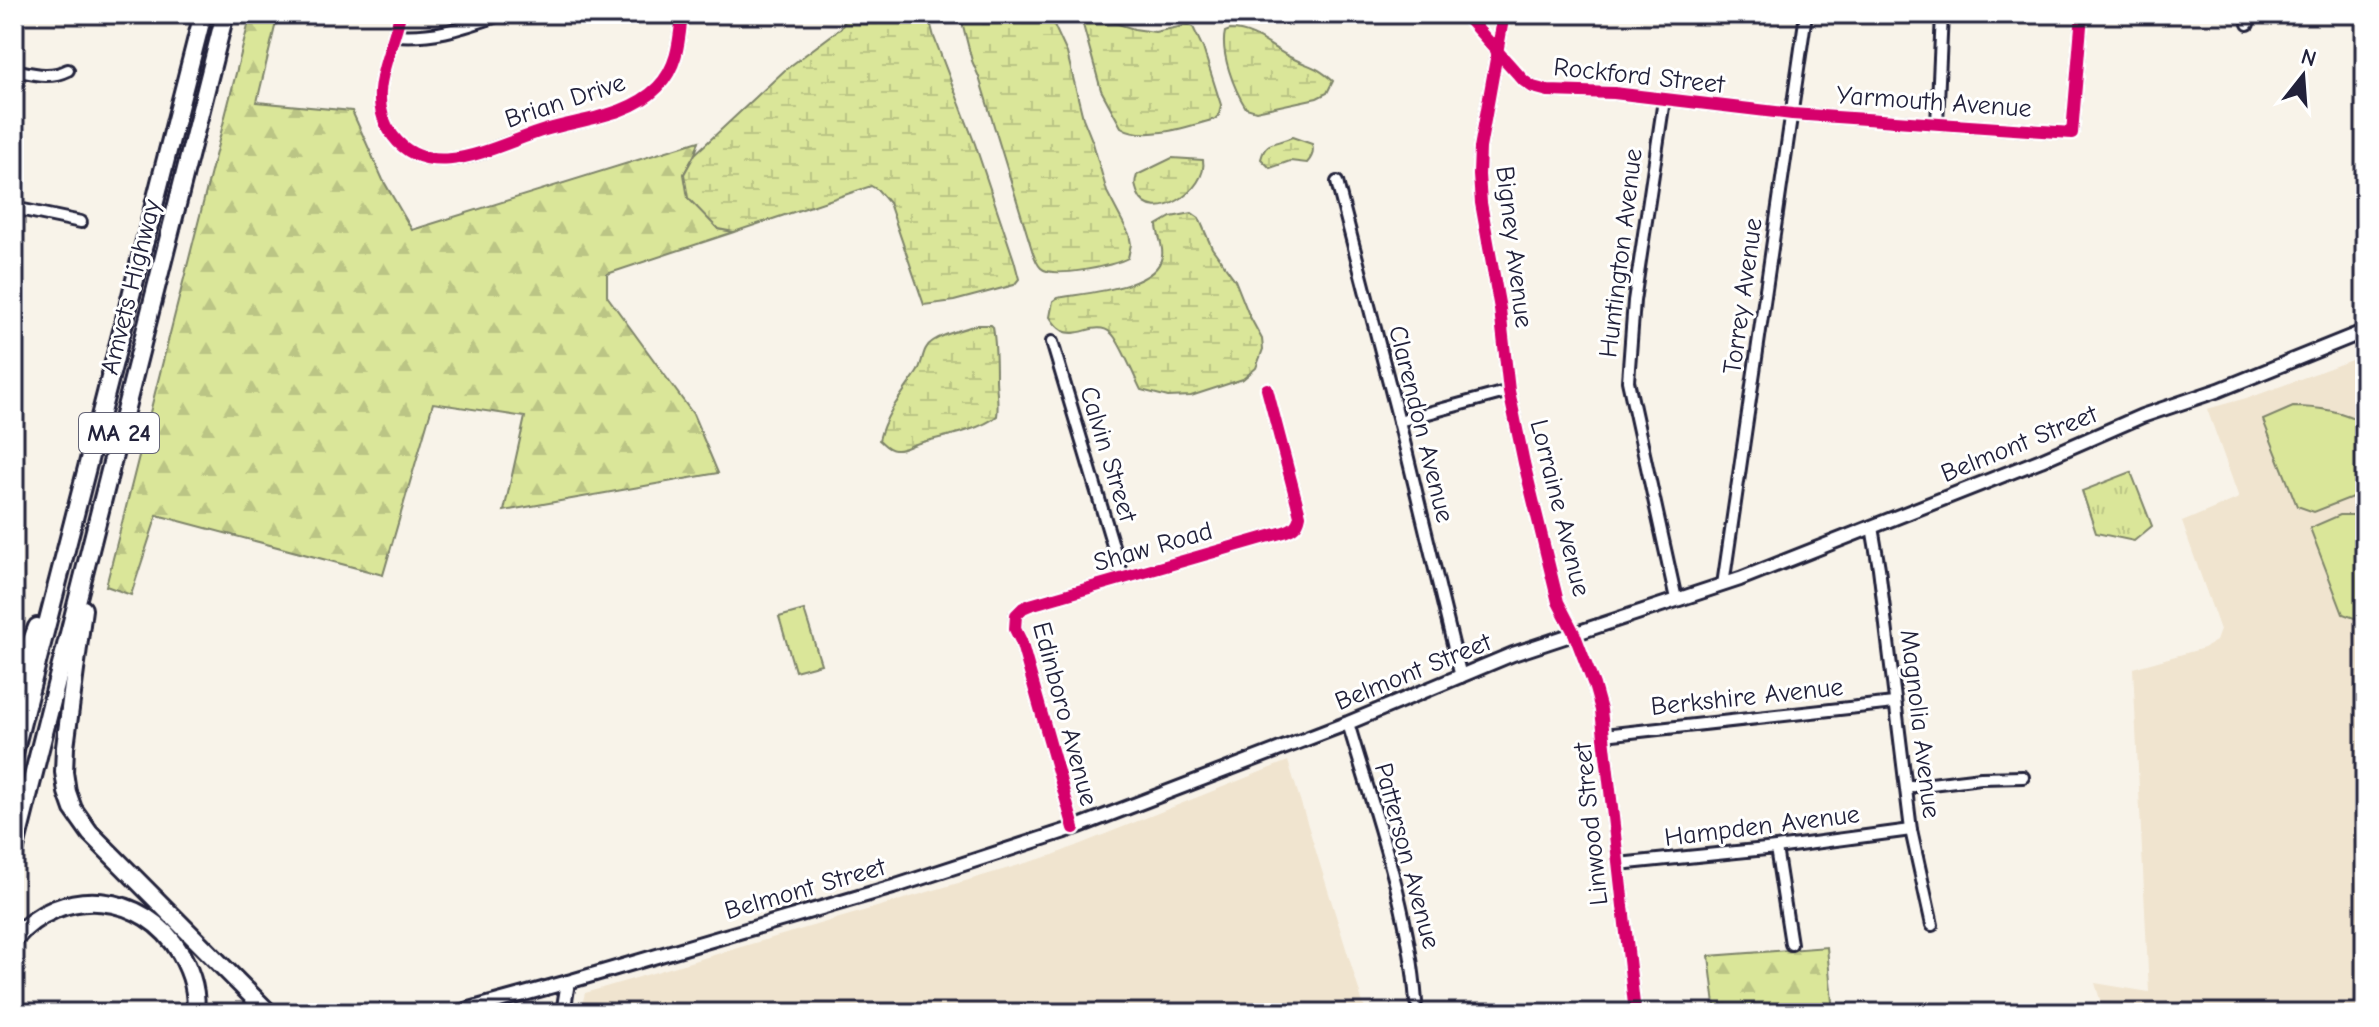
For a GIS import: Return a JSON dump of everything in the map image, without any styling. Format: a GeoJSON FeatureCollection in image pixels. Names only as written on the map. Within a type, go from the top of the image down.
{"type":"FeatureCollection","features":[{"type":"Feature","properties":{"kind":"highway","name":"Amvets Highway"},"geometry":{"type":"LineString","coordinates":[[14,753],[203,14]]}},
{"type":"Feature","properties":{"kind":"highway","name":"Amvets Highway"},"geometry":{"type":"LineString","coordinates":[[14,852],[225,14]]}},
{"type":"Feature","properties":{"kind":"highway"},"geometry":{"type":"LineString","coordinates":[[14,688],[66,547]]}},
{"type":"Feature","properties":{"kind":"highway"},"geometry":{"type":"LineString","coordinates":[[89,551],[65,747],[64,772],[69,800],[83,825],[269,1013]]}},
{"type":"Feature","properties":{"kind":"highway"},"geometry":{"type":"LineString","coordinates":[[14,939],[38,917],[66,905],[93,902],[131,909],[154,921],[176,946],[191,974],[195,1013]]}},
{"type":"Feature","properties":{"kind":"main road","name":"Belmont Street"},"geometry":{"type":"LineString","coordinates":[[459,1013],[939,873],[1074,828],[1348,723],[1513,654],[1723,585],[2041,460],[2142,416],[2219,390],[2365,331]]}},
{"type":"Feature","properties":{"kind":"main road"},"geometry":{"type":"LineString","coordinates":[[563,1013],[568,982]]}},
{"type":"Feature","properties":{"kind":"street"},"geometry":{"type":"LineString","coordinates":[[400,14],[395,35],[415,36],[448,33],[503,14]]}},
{"type":"Feature","properties":{"kind":"street","name":"Brian Drive"},"geometry":{"type":"LineString","coordinates":[[395,35],[383,72],[381,106],[390,132],[406,149],[429,158],[456,159],[628,107],[654,91],[670,71],[677,55],[682,14]]}},
{"type":"Feature","properties":{"kind":"street","name":"Rockford Street"},"geometry":{"type":"LineString","coordinates":[[1464,14],[1524,81],[1542,90],[1614,93],[1792,114]]}},
{"type":"Feature","properties":{"kind":"street","name":"Bigney Avenue"},"geometry":{"type":"LineString","coordinates":[[1504,14],[1483,124],[1479,182],[1499,300],[1509,391]]}},
{"type":"Feature","properties":{"kind":"street","name":"Torrey Avenue"},"geometry":{"type":"LineString","coordinates":[[1723,585],[1806,14]]}},
{"type":"Feature","properties":{"kind":"street"},"geometry":{"type":"LineString","coordinates":[[1937,124],[1942,14]]}},
{"type":"Feature","properties":{"kind":"street","name":"Yarmouth Avenue"},"geometry":{"type":"LineString","coordinates":[[1792,114],[2072,133],[2082,14]]}},
{"type":"Feature","properties":{"kind":"street"},"geometry":{"type":"LineString","coordinates":[[14,70],[45,76],[68,70]]}},
{"type":"Feature","properties":{"kind":"street","name":"Huntington Avenue"},"geometry":{"type":"LineString","coordinates":[[1664,100],[1634,301],[1628,374],[1676,599]]}},
{"type":"Feature","properties":{"kind":"street","name":"Clarendon Avenue"},"geometry":{"type":"LineString","coordinates":[[1337,182],[1461,677]]}},
{"type":"Feature","properties":{"kind":"street"},"geometry":{"type":"LineString","coordinates":[[14,208],[81,222]]}},
{"type":"Feature","properties":{"kind":"street","name":"Calvin Street"},"geometry":{"type":"LineString","coordinates":[[1052,342],[1123,579]]}},
{"type":"Feature","properties":{"kind":"street","name":"Shaw Road"},"geometry":{"type":"LineString","coordinates":[[1018,611],[1294,527],[1300,515],[1267,389]]}},
{"type":"Feature","properties":{"kind":"street"},"geometry":{"type":"LineString","coordinates":[[1399,421],[1509,391]]}},
{"type":"Feature","properties":{"kind":"street","name":"Lorraine Avenue"},"geometry":{"type":"LineString","coordinates":[[1509,391],[1558,602],[1574,633]]}},
{"type":"Feature","properties":{"kind":"street","name":"Magnolia Avenue"},"geometry":{"type":"LineString","coordinates":[[1872,527],[1911,830],[1932,925]]}},
{"type":"Feature","properties":{"kind":"street","name":"Edinboro Avenue"},"geometry":{"type":"LineString","coordinates":[[1018,611],[1015,629],[1074,828]]}},
{"type":"Feature","properties":{"kind":"street","name":"Linwood Street"},"geometry":{"type":"LineString","coordinates":[[1574,633],[1594,685],[1604,735],[1635,1013]]}},
{"type":"Feature","properties":{"kind":"street","name":"Berkshire Avenue"},"geometry":{"type":"LineString","coordinates":[[1604,735],[1894,703]]}},
{"type":"Feature","properties":{"kind":"street","name":"Patterson Avenue"},"geometry":{"type":"LineString","coordinates":[[1348,723],[1407,928],[1416,1002]]}},
{"type":"Feature","properties":{"kind":"street"},"geometry":{"type":"LineString","coordinates":[[1906,787],[1981,778],[2023,777]]}},
{"type":"Feature","properties":{"kind":"street","name":"Hampden Avenue"},"geometry":{"type":"LineString","coordinates":[[1618,864],[1911,830]]}},
{"type":"Feature","properties":{"kind":"street"},"geometry":{"type":"LineString","coordinates":[[1776,848],[1791,944]]}},
{"type":"Feature","properties":{"kind":"shaded area"},"geometry":{"type":"Polygon","coordinates":[[[2365,355],[2365,1013],[2104,1013],[2095,983],[2149,992],[2133,668],[2204,648],[2216,641],[2220,630],[2182,522],[2239,498],[2207,409],[2257,395],[2365,355]]]}},
{"type":"Feature","properties":{"kind":"shaded area"},"geometry":{"type":"Polygon","coordinates":[[[1288,761],[1366,1013],[580,1013],[585,993],[1053,855],[1288,761]]]}},
{"type":"Feature","properties":{"kind":"green space"},"geometry":{"type":"Polygon","coordinates":[[[251,14],[278,14],[257,102],[352,111],[383,180],[412,230],[699,141],[684,174],[718,229],[734,232],[607,274],[607,296],[693,414],[718,473],[504,511],[525,417],[433,403],[383,575],[157,515],[131,595],[106,586],[251,14]]]}},
{"type":"Feature","properties":{"kind":"green space"},"geometry":{"type":"Polygon","coordinates":[[[849,14],[928,14],[1014,260],[1019,279],[1014,285],[954,301],[924,305],[889,203],[871,186],[734,232],[718,229],[688,198],[684,174],[695,154],[785,70],[841,28],[849,14]]]}},
{"type":"Feature","properties":{"kind":"green space"},"geometry":{"type":"Polygon","coordinates":[[[960,14],[1049,14],[1067,53],[1083,118],[1107,192],[1129,234],[1131,244],[1128,258],[1097,268],[1070,272],[1047,271],[1038,264],[972,61],[960,14]]]}},
{"type":"Feature","properties":{"kind":"green space"},"geometry":{"type":"Polygon","coordinates":[[[1080,14],[1100,14],[1112,22],[1155,32],[1188,25],[1193,27],[1221,105],[1219,115],[1215,119],[1154,133],[1121,127],[1101,90],[1080,14]]]}},
{"type":"Feature","properties":{"kind":"green space"},"geometry":{"type":"Polygon","coordinates":[[[1225,32],[1248,33],[1322,72],[1333,81],[1327,93],[1256,111],[1246,108],[1226,60],[1225,32]]]}},
{"type":"Feature","properties":{"kind":"green space"},"geometry":{"type":"Polygon","coordinates":[[[1292,137],[1312,144],[1312,154],[1307,163],[1290,161],[1270,168],[1261,159],[1269,145],[1292,137]]]}},
{"type":"Feature","properties":{"kind":"green space"},"geometry":{"type":"Polygon","coordinates":[[[1172,158],[1203,160],[1203,171],[1197,182],[1189,192],[1166,205],[1155,207],[1145,203],[1136,189],[1137,175],[1172,158]]]}},
{"type":"Feature","properties":{"kind":"green space"},"geometry":{"type":"Polygon","coordinates":[[[1192,213],[1199,218],[1212,248],[1235,280],[1262,339],[1263,349],[1256,368],[1243,379],[1191,396],[1168,397],[1141,390],[1111,333],[1099,328],[1069,333],[1059,328],[1050,317],[1053,301],[1057,298],[1118,288],[1147,276],[1157,267],[1162,256],[1157,225],[1171,217],[1192,213]]]}},
{"type":"Feature","properties":{"kind":"green space"},"geometry":{"type":"Polygon","coordinates":[[[976,325],[993,327],[997,416],[970,430],[901,450],[886,446],[879,440],[885,422],[919,370],[926,348],[943,336],[976,325]]]}},
{"type":"Feature","properties":{"kind":"green space"},"geometry":{"type":"Polygon","coordinates":[[[2293,407],[2330,410],[2365,423],[2365,492],[2314,512],[2297,506],[2263,420],[2293,407]]]}},
{"type":"Feature","properties":{"kind":"green space"},"geometry":{"type":"Polygon","coordinates":[[[2131,472],[2152,526],[2134,541],[2096,533],[2082,491],[2131,472]]]}},
{"type":"Feature","properties":{"kind":"green space"},"geometry":{"type":"Polygon","coordinates":[[[2340,515],[2365,515],[2365,618],[2360,620],[2343,614],[2310,528],[2340,515]]]}},
{"type":"Feature","properties":{"kind":"green space"},"geometry":{"type":"Polygon","coordinates":[[[804,610],[821,664],[795,671],[779,617],[804,610]]]}},
{"type":"Feature","properties":{"kind":"green space"},"geometry":{"type":"Polygon","coordinates":[[[1827,947],[1833,1013],[1716,1013],[1709,956],[1827,947]]]}},
{"type":"Feature","properties":{"kind":"cycle path"},"geometry":{"type":"LineString","coordinates":[[400,14],[381,81],[382,115],[393,136],[408,151],[426,158],[445,160],[466,157],[545,130],[605,115],[647,97],[665,79],[674,62],[682,14]]}},
{"type":"Feature","properties":{"kind":"cycle path"},"geometry":{"type":"LineString","coordinates":[[1464,14],[1524,81],[1548,91],[1614,93],[1792,114],[2072,133],[2082,14]]}},
{"type":"Feature","properties":{"kind":"cycle path"},"geometry":{"type":"LineString","coordinates":[[1504,14],[1480,148],[1481,203],[1500,309],[1509,391],[1524,463],[1558,602],[1574,633],[1601,710],[1635,1013]]}},
{"type":"Feature","properties":{"kind":"cycle path"},"geometry":{"type":"LineString","coordinates":[[1074,828],[1015,629],[1016,615],[1030,605],[1284,532],[1295,526],[1300,515],[1267,389]]}}]}
